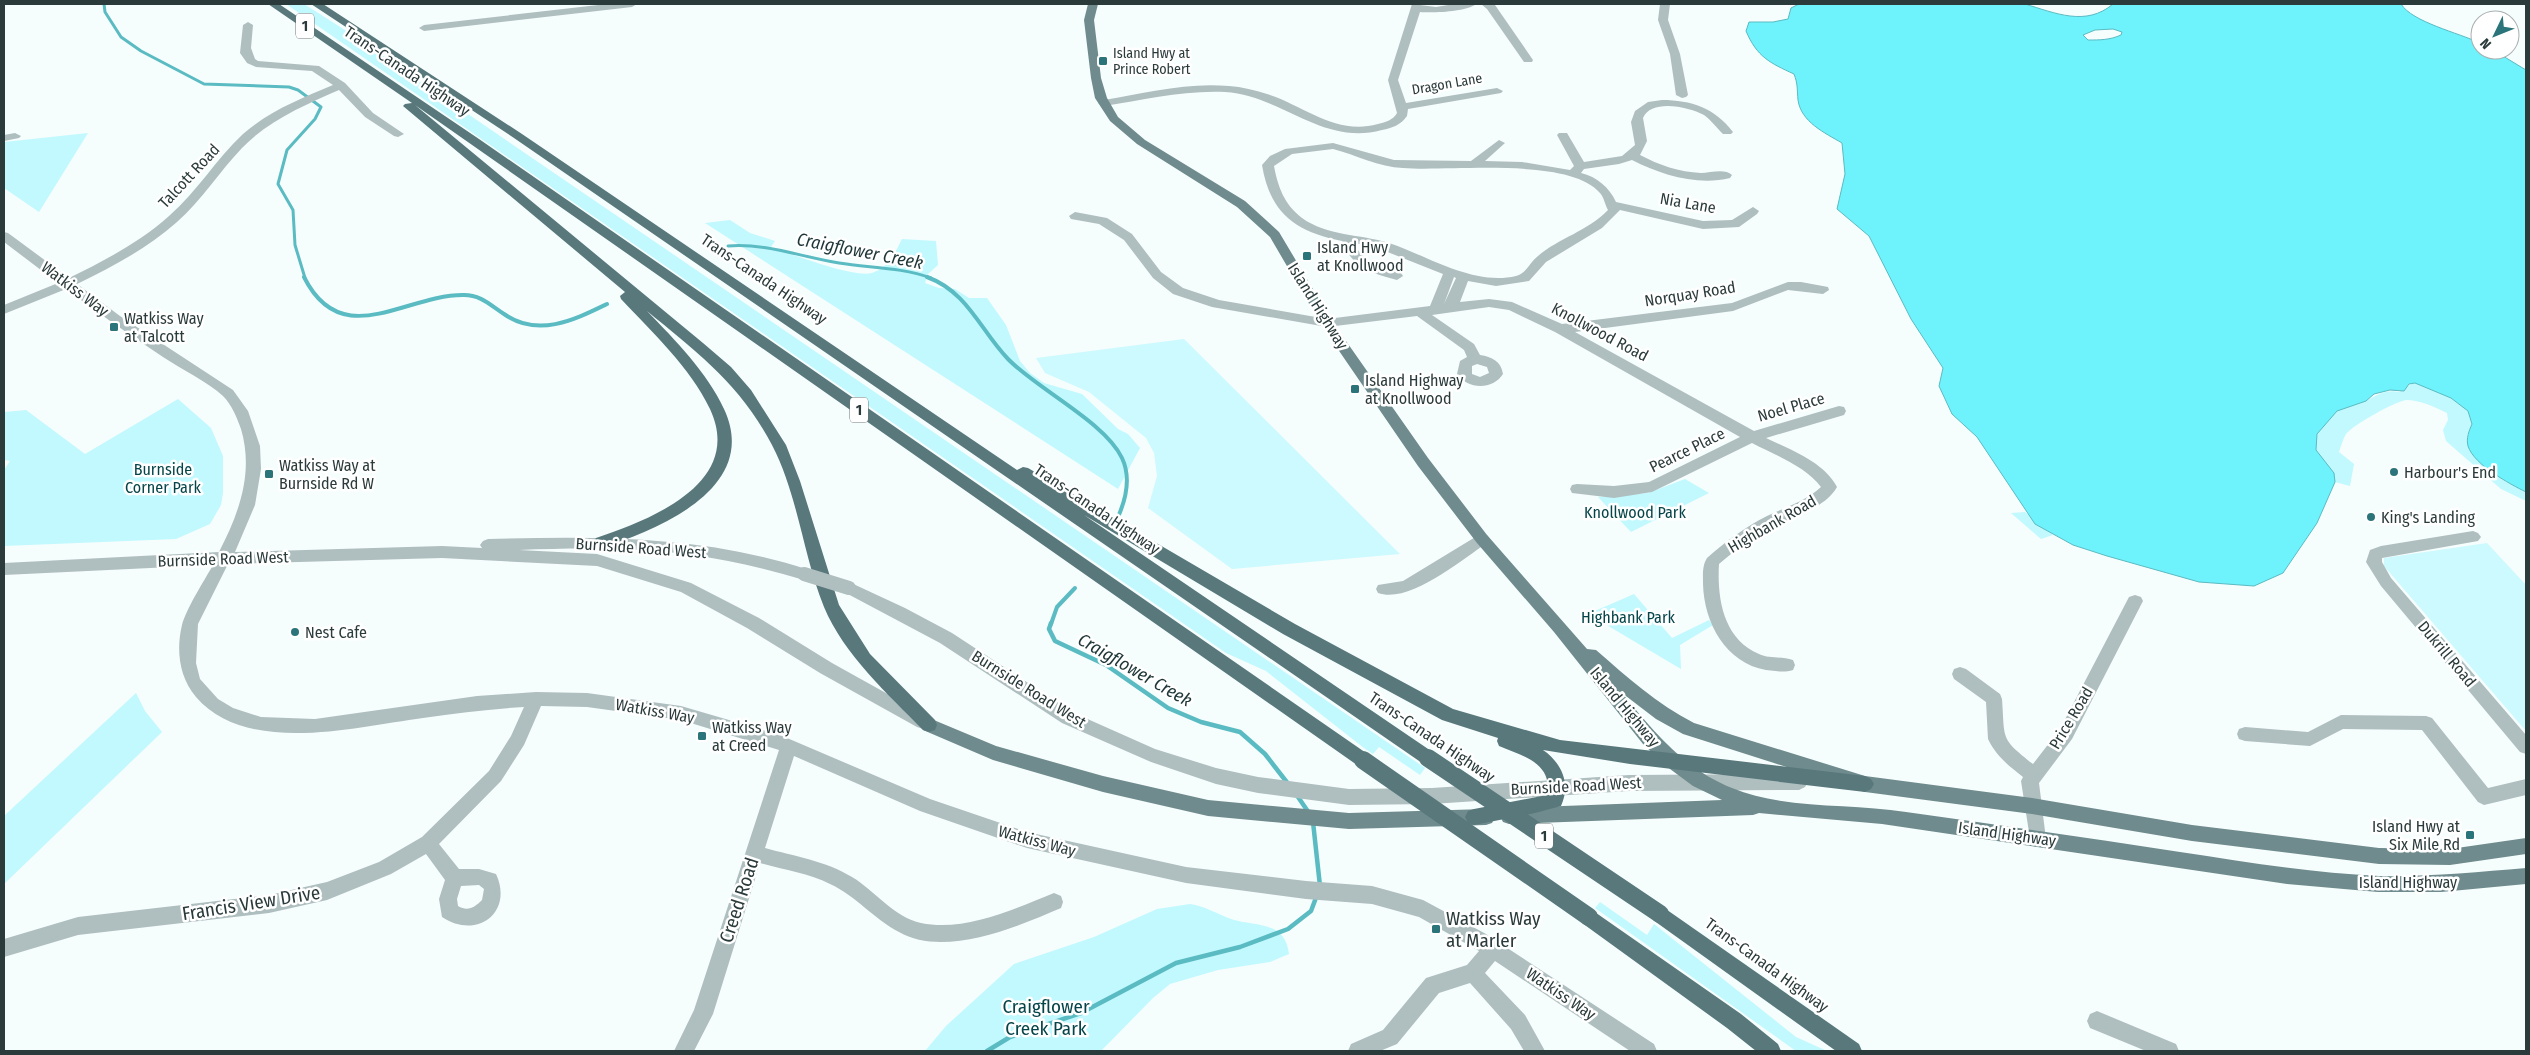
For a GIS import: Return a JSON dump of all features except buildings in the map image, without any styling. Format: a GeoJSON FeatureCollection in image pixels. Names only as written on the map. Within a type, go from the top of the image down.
{"type":"FeatureCollection","features":[{"type":"Feature","properties":{"kind":"highway","name":"Trans-Canada Highway"},"geometry":{"type":"LineString","coordinates":[[273,4],[475,141],[1589,917],[1734,1021],[1771,1051]]}},
{"type":"Feature","properties":{"kind":"highway","name":"Trans-Canada Highway"},"geometry":{"type":"LineString","coordinates":[[316,4],[464,99],[956,434],[1022,482],[1660,914],[1852,1051]]}},
{"type":"Feature","properties":{"kind":"highway"},"geometry":{"type":"LineString","coordinates":[[356,61],[698,346],[726,370],[746,393],[779,445],[793,481],[832,607],[864,659],[929,725]]}},
{"type":"Feature","properties":{"kind":"highway"},"geometry":{"type":"LineString","coordinates":[[586,253],[660,333],[701,384],[722,422],[725,440],[722,457],[714,475],[688,502],[670,516],[646,527],[601,542]]}},
{"type":"Feature","properties":{"kind":"highway"},"geometry":{"type":"LineString","coordinates":[[956,434],[1289,630],[1448,715],[1540,756],[1556,771],[1559,786],[1556,800],[1538,806],[1497,810],[1474,817]]}},
{"type":"Feature","properties":{"kind":"highway"},"geometry":{"type":"LineString","coordinates":[[1448,715],[1502,732],[1560,747],[1865,784]]}},
{"type":"Feature","properties":{"kind":"main road","name":"Island Highway"},"geometry":{"type":"LineString","coordinates":[[1093,4],[1089,20],[1096,78],[1104,103],[1114,118],[1133,136],[1241,204],[1275,235],[1327,323],[1423,462],[1482,539],[1560,626],[1628,715],[1672,761],[1699,781],[1729,795],[1765,807],[1882,816],[2287,876],[2378,884],[2441,884],[2526,876]]}},
{"type":"Feature","properties":{"kind":"main road","name":"Island Highway"},"geometry":{"type":"LineString","coordinates":[[1560,626],[1621,683],[1673,721],[1713,738],[1865,784],[2032,806],[2192,833],[2379,856],[2450,858],[2526,846]]}},
{"type":"Feature","properties":{"kind":"main road","name":"Burnside Road West"},"geometry":{"type":"LineString","coordinates":[[929,725],[993,753],[1103,784],[1208,808],[1288,816],[1339,820],[1765,807]]}},
{"type":"Feature","properties":{"kind":"street"},"geometry":{"type":"LineString","coordinates":[[424,28],[632,4]]}},
{"type":"Feature","properties":{"kind":"street"},"geometry":{"type":"LineString","coordinates":[[1104,103],[1190,90],[1226,89],[1263,96],[1328,127],[1353,132],[1370,130],[1393,123],[1401,117],[1402,107],[1393,86],[1394,71],[1417,6],[1436,10],[1470,4]]}},
{"type":"Feature","properties":{"kind":"street"},"geometry":{"type":"LineString","coordinates":[[1486,4],[1490,6],[1528,60]]}},
{"type":"Feature","properties":{"kind":"street"},"geometry":{"type":"LineString","coordinates":[[1665,4],[1663,20],[1676,54],[1682,95]]}},
{"type":"Feature","properties":{"kind":"street"},"geometry":{"type":"LineString","coordinates":[[248,25],[245,56],[249,61],[256,64],[315,68],[341,85],[369,115],[398,134]]}},
{"type":"Feature","properties":{"kind":"street","name":"Talcott Road"},"geometry":{"type":"LineString","coordinates":[[4,310],[68,284],[132,248],[170,221],[189,204],[247,137],[291,108],[341,85]]}},
{"type":"Feature","properties":{"kind":"street","name":"Dragon Lane"},"geometry":{"type":"LineString","coordinates":[[1402,107],[1497,91]]}},
{"type":"Feature","properties":{"kind":"street"},"geometry":{"type":"LineString","coordinates":[[1564,135],[1577,170],[1603,189],[1614,205],[1614,211],[1604,223],[1552,251],[1525,277],[1508,282],[1463,277],[1382,245],[1332,236],[1314,229],[1298,220],[1273,192],[1268,165],[1275,156],[1287,151],[1333,146],[1404,165],[1518,164],[1577,170],[1617,160],[1632,155],[1638,150],[1642,141],[1637,123],[1639,113],[1644,108],[1656,104],[1692,105],[1707,112],[1727,132]]}},
{"type":"Feature","properties":{"kind":"street"},"geometry":{"type":"LineString","coordinates":[[1475,164],[1499,143]]}},
{"type":"Feature","properties":{"kind":"street"},"geometry":{"type":"LineString","coordinates":[[1632,155],[1652,166],[1670,172],[1702,178],[1726,174]]}},
{"type":"Feature","properties":{"kind":"street","name":"Nia Lane"},"geometry":{"type":"LineString","coordinates":[[1614,205],[1703,225],[1722,226],[1736,224],[1753,210]]}},
{"type":"Feature","properties":{"kind":"street","name":"Knollwood Road"},"geometry":{"type":"LineString","coordinates":[[1075,216],[1103,221],[1128,237],[1157,275],[1178,291],[1217,304],[1327,323],[1451,308],[1502,304],[1524,311],[1560,329],[1752,437],[1791,456],[1821,476],[1830,487]]}},
{"type":"Feature","properties":{"kind":"street","name":"Watkiss Way"},"geometry":{"type":"LineString","coordinates":[[4,236],[116,319],[228,393],[243,415],[254,446],[254,469],[245,512],[190,624],[188,663],[193,682],[212,704],[228,714],[261,724],[315,726],[477,703],[536,699],[586,700],[681,713],[789,746],[926,805],[1027,840],[1186,875],[1306,890],[1372,894],[1424,909],[1493,950],[1647,1051]]}},
{"type":"Feature","properties":{"kind":"street"},"geometry":{"type":"LineString","coordinates":[[1347,239],[1350,249],[1357,260],[1370,268],[1397,276]]}},
{"type":"Feature","properties":{"kind":"street"},"geometry":{"type":"LineString","coordinates":[[1450,272],[1428,312],[1469,347],[1475,359]]}},
{"type":"Feature","properties":{"kind":"street"},"geometry":{"type":"LineString","coordinates":[[1451,308],[1463,277]]}},
{"type":"Feature","properties":{"kind":"street","name":"Norquay Road"},"geometry":{"type":"LineString","coordinates":[[1560,329],[1733,306],[1751,302],[1787,286],[1798,285],[1823,290]]}},
{"type":"Feature","properties":{"kind":"street","name":"Noel Place"},"geometry":{"type":"LineString","coordinates":[[1752,437],[1839,412]]}},
{"type":"Feature","properties":{"kind":"street","name":"Pearce Place"},"geometry":{"type":"LineString","coordinates":[[1577,488],[1614,492],[1652,487],[1752,437]]}},
{"type":"Feature","properties":{"kind":"street","name":"Highbank Road"},"geometry":{"type":"LineString","coordinates":[[1787,665],[1770,664],[1749,658],[1734,645],[1719,625],[1711,601],[1712,562],[1731,544],[1772,520],[1821,497],[1830,487]]}},
{"type":"Feature","properties":{"kind":"street","name":"Dukrill Road"},"geometry":{"type":"LineString","coordinates":[[2473,537],[2380,552],[2373,558],[2386,582],[2526,747]]}},
{"type":"Feature","properties":{"kind":"street"},"geometry":{"type":"LineString","coordinates":[[1384,589],[1406,587],[1482,539]]}},
{"type":"Feature","properties":{"kind":"street","name":"Burnside Road West"},"geometry":{"type":"LineString","coordinates":[[442,552],[485,545],[601,542],[718,553],[804,574],[848,588],[899,612],[946,638],[1068,718],[1151,755],[1216,776],[1258,785],[1349,797],[1432,796],[1559,786],[1699,781],[1865,784]]}},
{"type":"Feature","properties":{"kind":"street","name":"Burnside Road West"},"geometry":{"type":"LineString","coordinates":[[4,568],[442,552],[597,560],[686,586],[753,623],[826,668],[929,725]]}},
{"type":"Feature","properties":{"kind":"street","name":"Price Road"},"geometry":{"type":"LineString","coordinates":[[2034,776],[2066,734],[2135,601]]}},
{"type":"Feature","properties":{"kind":"street"},"geometry":{"type":"LineString","coordinates":[[1960,674],[1994,699],[1996,739],[2004,751],[2034,776],[2030,781],[2037,839]]}},
{"type":"Feature","properties":{"kind":"street","name":"Francis View Drive"},"geometry":{"type":"LineString","coordinates":[[4,948],[78,926],[269,904],[327,891],[385,868],[428,843],[460,813],[494,776],[518,740],[536,699]]}},
{"type":"Feature","properties":{"kind":"street"},"geometry":{"type":"LineString","coordinates":[[2245,734],[2310,739],[2341,722],[2426,723],[2484,797],[2526,787]]}},
{"type":"Feature","properties":{"kind":"street","name":"Creed Road"},"geometry":{"type":"LineString","coordinates":[[684,1051],[703,1014],[789,746]]}},
{"type":"Feature","properties":{"kind":"street"},"geometry":{"type":"LineString","coordinates":[[428,843],[455,878]]}},
{"type":"Feature","properties":{"kind":"street"},"geometry":{"type":"LineString","coordinates":[[754,853],[836,877],[908,927],[930,934],[962,933],[1037,910],[1054,902]]}},
{"type":"Feature","properties":{"kind":"street"},"geometry":{"type":"LineString","coordinates":[[1358,1051],[1390,1037],[1433,985],[1473,973],[1493,950]]}},
{"type":"Feature","properties":{"kind":"street"},"geometry":{"type":"LineString","coordinates":[[1473,973],[1518,1022],[1535,1051]]}},
{"type":"Feature","properties":{"kind":"street"},"geometry":{"type":"LineString","coordinates":[[2098,1021],[2143,1047],[2169,1051]]}},
{"type":"Feature","properties":{"kind":"shaded area"},"geometry":{"type":"Polygon","coordinates":[[[1184,339],[1400,554],[1232,569],[1148,508],[1157,476],[1154,453],[1146,438],[1089,392],[1045,373],[1036,358],[1184,339]]]}},
{"type":"Feature","properties":{"kind":"shaded area"},"geometry":{"type":"Polygon","coordinates":[[[2487,543],[2526,585],[2526,731],[2384,566],[2384,558],[2487,543]]]}},
{"type":"Feature","properties":{"kind":"green space"},"geometry":{"type":"Polygon","coordinates":[[[286,4],[304,4],[345,30],[1425,768],[1420,775],[1379,747],[1373,754],[1364,748],[1266,671],[1226,653],[286,4]]]}},
{"type":"Feature","properties":{"kind":"green space"},"geometry":{"type":"Polygon","coordinates":[[[88,133],[39,212],[4,188],[4,142],[88,133]]]}},
{"type":"Feature","properties":{"kind":"green space"},"geometry":{"type":"Polygon","coordinates":[[[730,220],[750,233],[775,241],[771,247],[837,269],[863,274],[878,271],[887,264],[902,239],[936,241],[938,265],[928,274],[925,283],[939,288],[955,289],[969,298],[987,298],[1006,325],[1020,361],[1030,373],[1044,383],[1082,394],[1118,429],[1128,434],[1140,448],[1118,489],[705,223],[730,220]]]}},
{"type":"Feature","properties":{"kind":"green space"},"geometry":{"type":"Polygon","coordinates":[[[2415,382],[2451,398],[2468,411],[2472,424],[2467,436],[2477,459],[2503,480],[2526,492],[2526,501],[2501,489],[2446,441],[2443,430],[2448,420],[2447,413],[2427,404],[2411,400],[2401,401],[2384,409],[2346,434],[2339,452],[2354,464],[2350,486],[2335,482],[2332,473],[2320,458],[2316,449],[2316,438],[2325,422],[2333,414],[2344,408],[2385,392],[2399,392],[2415,382]]]}},
{"type":"Feature","properties":{"kind":"green space","name":"Burnside Corner Park"},"geometry":{"type":"Polygon","coordinates":[[[178,399],[211,428],[223,456],[223,493],[221,505],[210,524],[176,539],[4,546],[4,470],[10,461],[4,460],[4,412],[26,410],[85,454],[178,399]]]}},
{"type":"Feature","properties":{"kind":"green space","name":"Knollwood Park"},"geometry":{"type":"Polygon","coordinates":[[[1685,479],[1709,493],[1631,532],[1598,497],[1648,493],[1685,479]]]}},
{"type":"Feature","properties":{"kind":"green space"},"geometry":{"type":"Polygon","coordinates":[[[2025,512],[2053,535],[2041,539],[2011,513],[2025,512]]]}},
{"type":"Feature","properties":{"kind":"green space","name":"Highbank Park"},"geometry":{"type":"Polygon","coordinates":[[[1634,594],[1672,638],[1709,620],[1713,625],[1680,645],[1681,669],[1588,614],[1634,594]]]}},
{"type":"Feature","properties":{"kind":"green space"},"geometry":{"type":"Polygon","coordinates":[[[136,693],[145,711],[162,732],[4,884],[4,816],[136,693]]]}},
{"type":"Feature","properties":{"kind":"green space"},"geometry":{"type":"Polygon","coordinates":[[[1600,902],[1647,935],[1654,924],[1796,1037],[1827,1051],[1796,1051],[1595,908],[1600,902]]]}},
{"type":"Feature","properties":{"kind":"green space","name":"Craigflower Creek Park"},"geometry":{"type":"Polygon","coordinates":[[[1190,904],[1206,908],[1231,919],[1275,930],[1282,935],[1289,954],[1270,962],[1218,970],[1170,984],[1153,998],[1101,1051],[925,1051],[946,1026],[1014,964],[1094,937],[1157,909],[1190,904]]]}},
{"type":"Feature","properties":{"kind":"water"},"geometry":{"type":"Polygon","coordinates":[[[1799,4],[2025,4],[2059,14],[2081,16],[2103,11],[2113,4],[2401,4],[2425,22],[2470,39],[2470,60],[2510,60],[2526,70],[2526,492],[2493,473],[2477,460],[2467,443],[2472,424],[2468,411],[2451,398],[2415,383],[2409,384],[2404,391],[2390,390],[2374,394],[2366,401],[2337,411],[2317,434],[2316,450],[2334,473],[2335,482],[2317,523],[2283,573],[2254,586],[2199,582],[2107,556],[2073,545],[2035,524],[1977,437],[1952,414],[1939,386],[1943,368],[1911,319],[1869,236],[1837,209],[1845,174],[1842,143],[1821,131],[1809,121],[1800,108],[1794,74],[1765,58],[1750,40],[1746,31],[1749,22],[1773,22],[1788,19],[1791,8],[1799,4]],[[2113,29],[2095,30],[2083,35],[2088,40],[2101,40],[2121,35],[2122,32],[2113,29]]]}},
{"type":"Feature","properties":{"kind":"waterway","name":"Craigflower Creek"},"geometry":{"type":"LineString","coordinates":[[104,4],[105,12],[121,37],[141,51],[204,84],[289,87],[298,90],[321,107],[315,119],[287,150],[278,184],[293,210],[295,245],[305,278]]}},
{"type":"Feature","properties":{"kind":"waterway","name":"Craigflower Creek"},"geometry":{"type":"LineString","coordinates":[[728,246],[770,248],[839,263],[885,268],[920,274],[931,278]]}},
{"type":"Feature","properties":{"kind":"waterway","name":"Craigflower Creek"},"geometry":{"type":"LineString","coordinates":[[304,277],[319,300],[337,312],[356,316],[376,314],[442,297],[470,295],[490,304],[517,321],[543,326],[569,321],[607,304]]}},
{"type":"Feature","properties":{"kind":"waterway","name":"Craigflower Creek"},"geometry":{"type":"LineString","coordinates":[[927,277],[953,292],[963,302],[1008,359],[1086,419],[1113,445],[1125,465],[1127,480],[1125,495],[1118,517]]}},
{"type":"Feature","properties":{"kind":"waterway","name":"Craigflower Creek"},"geometry":{"type":"LineString","coordinates":[[1051,624],[1057,607],[1075,588]]}},
{"type":"Feature","properties":{"kind":"waterway","name":"Craigflower Creek"},"geometry":{"type":"LineString","coordinates":[[1051,623],[1049,629],[1055,641],[1106,665],[1168,708],[1201,722],[1240,732],[1265,754],[1289,785]]}},
{"type":"Feature","properties":{"kind":"waterway","name":"Craigflower Creek"},"geometry":{"type":"LineString","coordinates":[[1296,794],[1309,813]]}},
{"type":"Feature","properties":{"kind":"waterway","name":"Craigflower Creek"},"geometry":{"type":"LineString","coordinates":[[1313,822],[1320,886]]}},
{"type":"Feature","properties":{"kind":"waterway","name":"Craigflower Creek"},"geometry":{"type":"LineString","coordinates":[[987,1051],[1010,1037],[1081,1013],[1176,963],[1240,947],[1288,929],[1311,911],[1317,895]]}},
{"type":"Feature","properties":{"kind":"place","name":"Island Hwy at Prince Robert"},"geometry":{"type":"Point","coordinates":[1103,61]}},
{"type":"Feature","properties":{"kind":"place","name":"Island Hwy at Knollwood"},"geometry":{"type":"Point","coordinates":[1307,256]}},
{"type":"Feature","properties":{"kind":"place","name":"Watkiss Way at Talcott"},"geometry":{"type":"Point","coordinates":[114,327]}},
{"type":"Feature","properties":{"kind":"place","name":"Island Highway at Knollwood"},"geometry":{"type":"Point","coordinates":[1355,389]}},
{"type":"Feature","properties":{"kind":"place","name":"Harbour's End"},"geometry":{"type":"Point","coordinates":[2394,472]}},
{"type":"Feature","properties":{"kind":"place","name":"Watkiss Way at Burnside Rd W"},"geometry":{"type":"Point","coordinates":[269,474]}},
{"type":"Feature","properties":{"kind":"place","name":"King's Landing"},"geometry":{"type":"Point","coordinates":[2371,517]}},
{"type":"Feature","properties":{"kind":"place","name":"Nest Cafe"},"geometry":{"type":"Point","coordinates":[295,632]}},
{"type":"Feature","properties":{"kind":"place","name":"Watkiss Way at Creed"},"geometry":{"type":"Point","coordinates":[702,736]}},
{"type":"Feature","properties":{"kind":"place","name":"Island Hwy at Six Mile Rd"},"geometry":{"type":"Point","coordinates":[2470,835]}},
{"type":"Feature","properties":{"kind":"place","name":"Watkiss Way at Marler"},"geometry":{"type":"Point","coordinates":[1436,929]}}]}
